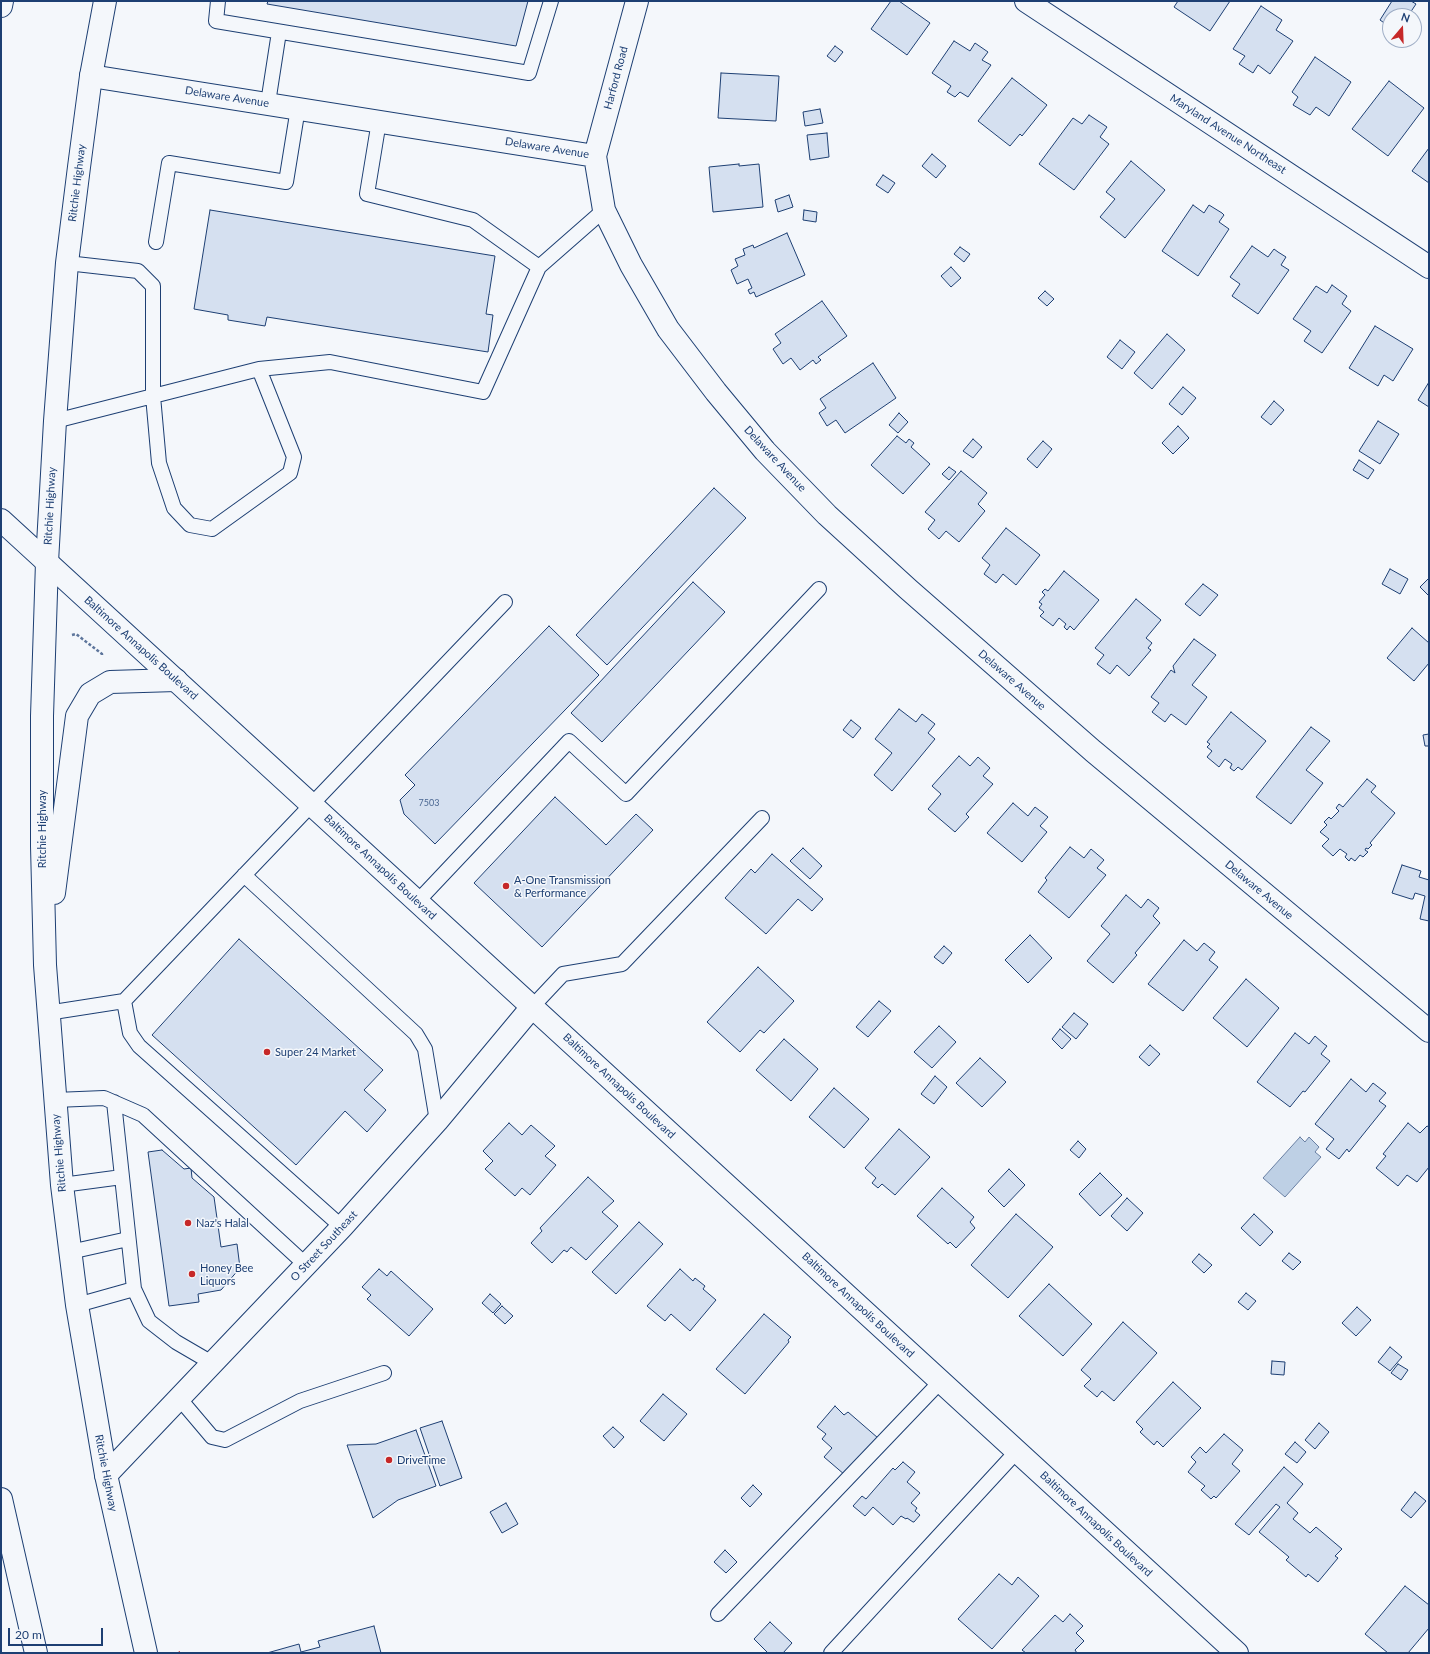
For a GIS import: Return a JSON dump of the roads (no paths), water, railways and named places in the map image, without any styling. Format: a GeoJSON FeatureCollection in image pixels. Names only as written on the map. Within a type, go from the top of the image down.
{"type":"FeatureCollection","features":[{"type":"Feature","properties":{"kind":"main road"},"geometry":{"type":"LineString","coordinates":[[1,6],[2,1]]}},
{"type":"Feature","properties":{"kind":"main road","name":"Ritchie Highway"},"geometry":{"type":"LineString","coordinates":[[105,1],[91,76],[68,263],[55,421],[47,562],[42,716],[42,846],[47,1013],[62,1185],[70,1252],[77,1305],[106,1475],[146,1653]]}},
{"type":"Feature","properties":{"kind":"main road","name":"Harford Road"},"geometry":{"type":"LineString","coordinates":[[595,156],[637,1]]}},
{"type":"Feature","properties":{"kind":"main road","name":"Maryland Avenue Northeast"},"geometry":{"type":"LineString","coordinates":[[1026,1],[1429,267]]}},
{"type":"Feature","properties":{"kind":"main road","name":"Delaware Avenue"},"geometry":{"type":"LineString","coordinates":[[91,76],[595,156],[604,210],[631,265],[668,329],[716,392],[765,451],[827,515],[908,589],[1093,751],[1429,1031]]}},
{"type":"Feature","properties":{"kind":"main road","name":"Baltimore Annapolis Boulevard"},"geometry":{"type":"LineString","coordinates":[[1,520],[1237,1653]]}},
{"type":"Feature","properties":{"kind":"main road"},"geometry":{"type":"LineString","coordinates":[[45,965],[77,716],[90,694],[110,682],[176,680]]}},
{"type":"Feature","properties":{"kind":"main road","name":"O Street Southeast"},"geometry":{"type":"LineString","coordinates":[[106,1475],[342,1227],[437,1121],[532,1007]]}},
{"type":"Feature","properties":{"kind":"main road"},"geometry":{"type":"LineString","coordinates":[[1,1499],[36,1653]]}},
{"type":"Feature","properties":{"kind":"lane"},"geometry":{"type":"LineString","coordinates":[[218,1],[216,21],[528,73],[551,1]]}},
{"type":"Feature","properties":{"kind":"lane"},"geometry":{"type":"LineString","coordinates":[[268,103],[279,32]]}},
{"type":"Feature","properties":{"kind":"lane"},"geometry":{"type":"LineString","coordinates":[[156,242],[169,163],[286,182],[298,108]]}},
{"type":"Feature","properties":{"kind":"lane"},"geometry":{"type":"LineString","coordinates":[[379,121],[367,194],[473,220],[539,267]]}},
{"type":"Feature","properties":{"kind":"lane"},"geometry":{"type":"LineString","coordinates":[[55,421],[259,370],[330,362],[483,392],[539,267],[604,210]]}},
{"type":"Feature","properties":{"kind":"lane"},"geometry":{"type":"LineString","coordinates":[[68,263],[138,271],[153,286],[152,396],[159,463],[174,508],[190,525],[212,529],[290,473],[294,456],[259,370]]}},
{"type":"Feature","properties":{"kind":"lane"},"geometry":{"type":"LineString","coordinates":[[417,902],[569,741],[626,794],[819,589]]}},
{"type":"Feature","properties":{"kind":"lane"},"geometry":{"type":"LineString","coordinates":[[47,1013],[124,1001],[505,602]]}},
{"type":"Feature","properties":{"kind":"lane"},"geometry":{"type":"LineString","coordinates":[[532,1007],[563,974],[622,964],[762,818]]}},
{"type":"Feature","properties":{"kind":"lane"},"geometry":{"type":"LineString","coordinates":[[244,876],[416,1034],[425,1049],[437,1121]]}},
{"type":"Feature","properties":{"kind":"lane"},"geometry":{"type":"LineString","coordinates":[[124,1001],[130,1033],[139,1046],[342,1227]]}},
{"type":"Feature","properties":{"kind":"lane"},"geometry":{"type":"LineString","coordinates":[[55,1100],[104,1098],[143,1115],[306,1265]]}},
{"type":"Feature","properties":{"kind":"lane"},"geometry":{"type":"LineString","coordinates":[[114,1102],[134,1289],[149,1321],[176,1342],[212,1364]]}},
{"type":"Feature","properties":{"kind":"lane"},"geometry":{"type":"LineString","coordinates":[[62,1185],[122,1177]]}},
{"type":"Feature","properties":{"kind":"lane"},"geometry":{"type":"LineString","coordinates":[[70,1252],[128,1239]]}},
{"type":"Feature","properties":{"kind":"lane"},"geometry":{"type":"LineString","coordinates":[[77,1305],[134,1289]]}},
{"type":"Feature","properties":{"kind":"lane"},"geometry":{"type":"LineString","coordinates":[[179,1398],[212,1438],[225,1440],[300,1401],[384,1373]]}},
{"type":"Feature","properties":{"kind":"lane"},"geometry":{"type":"LineString","coordinates":[[718,1614],[940,1381]]}},
{"type":"Feature","properties":{"kind":"lane"},"geometry":{"type":"LineString","coordinates":[[831,1653],[1017,1451]]}},
{"type":"Feature","properties":{"kind":"water"},"geometry":{"type":"Polygon","coordinates":[[[1300,1137],[1305,1142],[1309,1137],[1319,1147],[1315,1152],[1321,1157],[1285,1197],[1263,1178],[1300,1137]]]}},
{"type":"Feature","properties":{"kind":"place","name":"A-One Transmission & Performance"},"geometry":{"type":"Point","coordinates":[506,886]}},
{"type":"Feature","properties":{"kind":"place","name":"Super 24 Market"},"geometry":{"type":"Point","coordinates":[267,1052]}},
{"type":"Feature","properties":{"kind":"place","name":"Naz's Halal"},"geometry":{"type":"Point","coordinates":[188,1223]}},
{"type":"Feature","properties":{"kind":"place","name":"Honey Bee Liquors"},"geometry":{"type":"Point","coordinates":[192,1274]}},
{"type":"Feature","properties":{"kind":"place","name":"DriveTime"},"geometry":{"type":"Point","coordinates":[389,1460]}}]}
